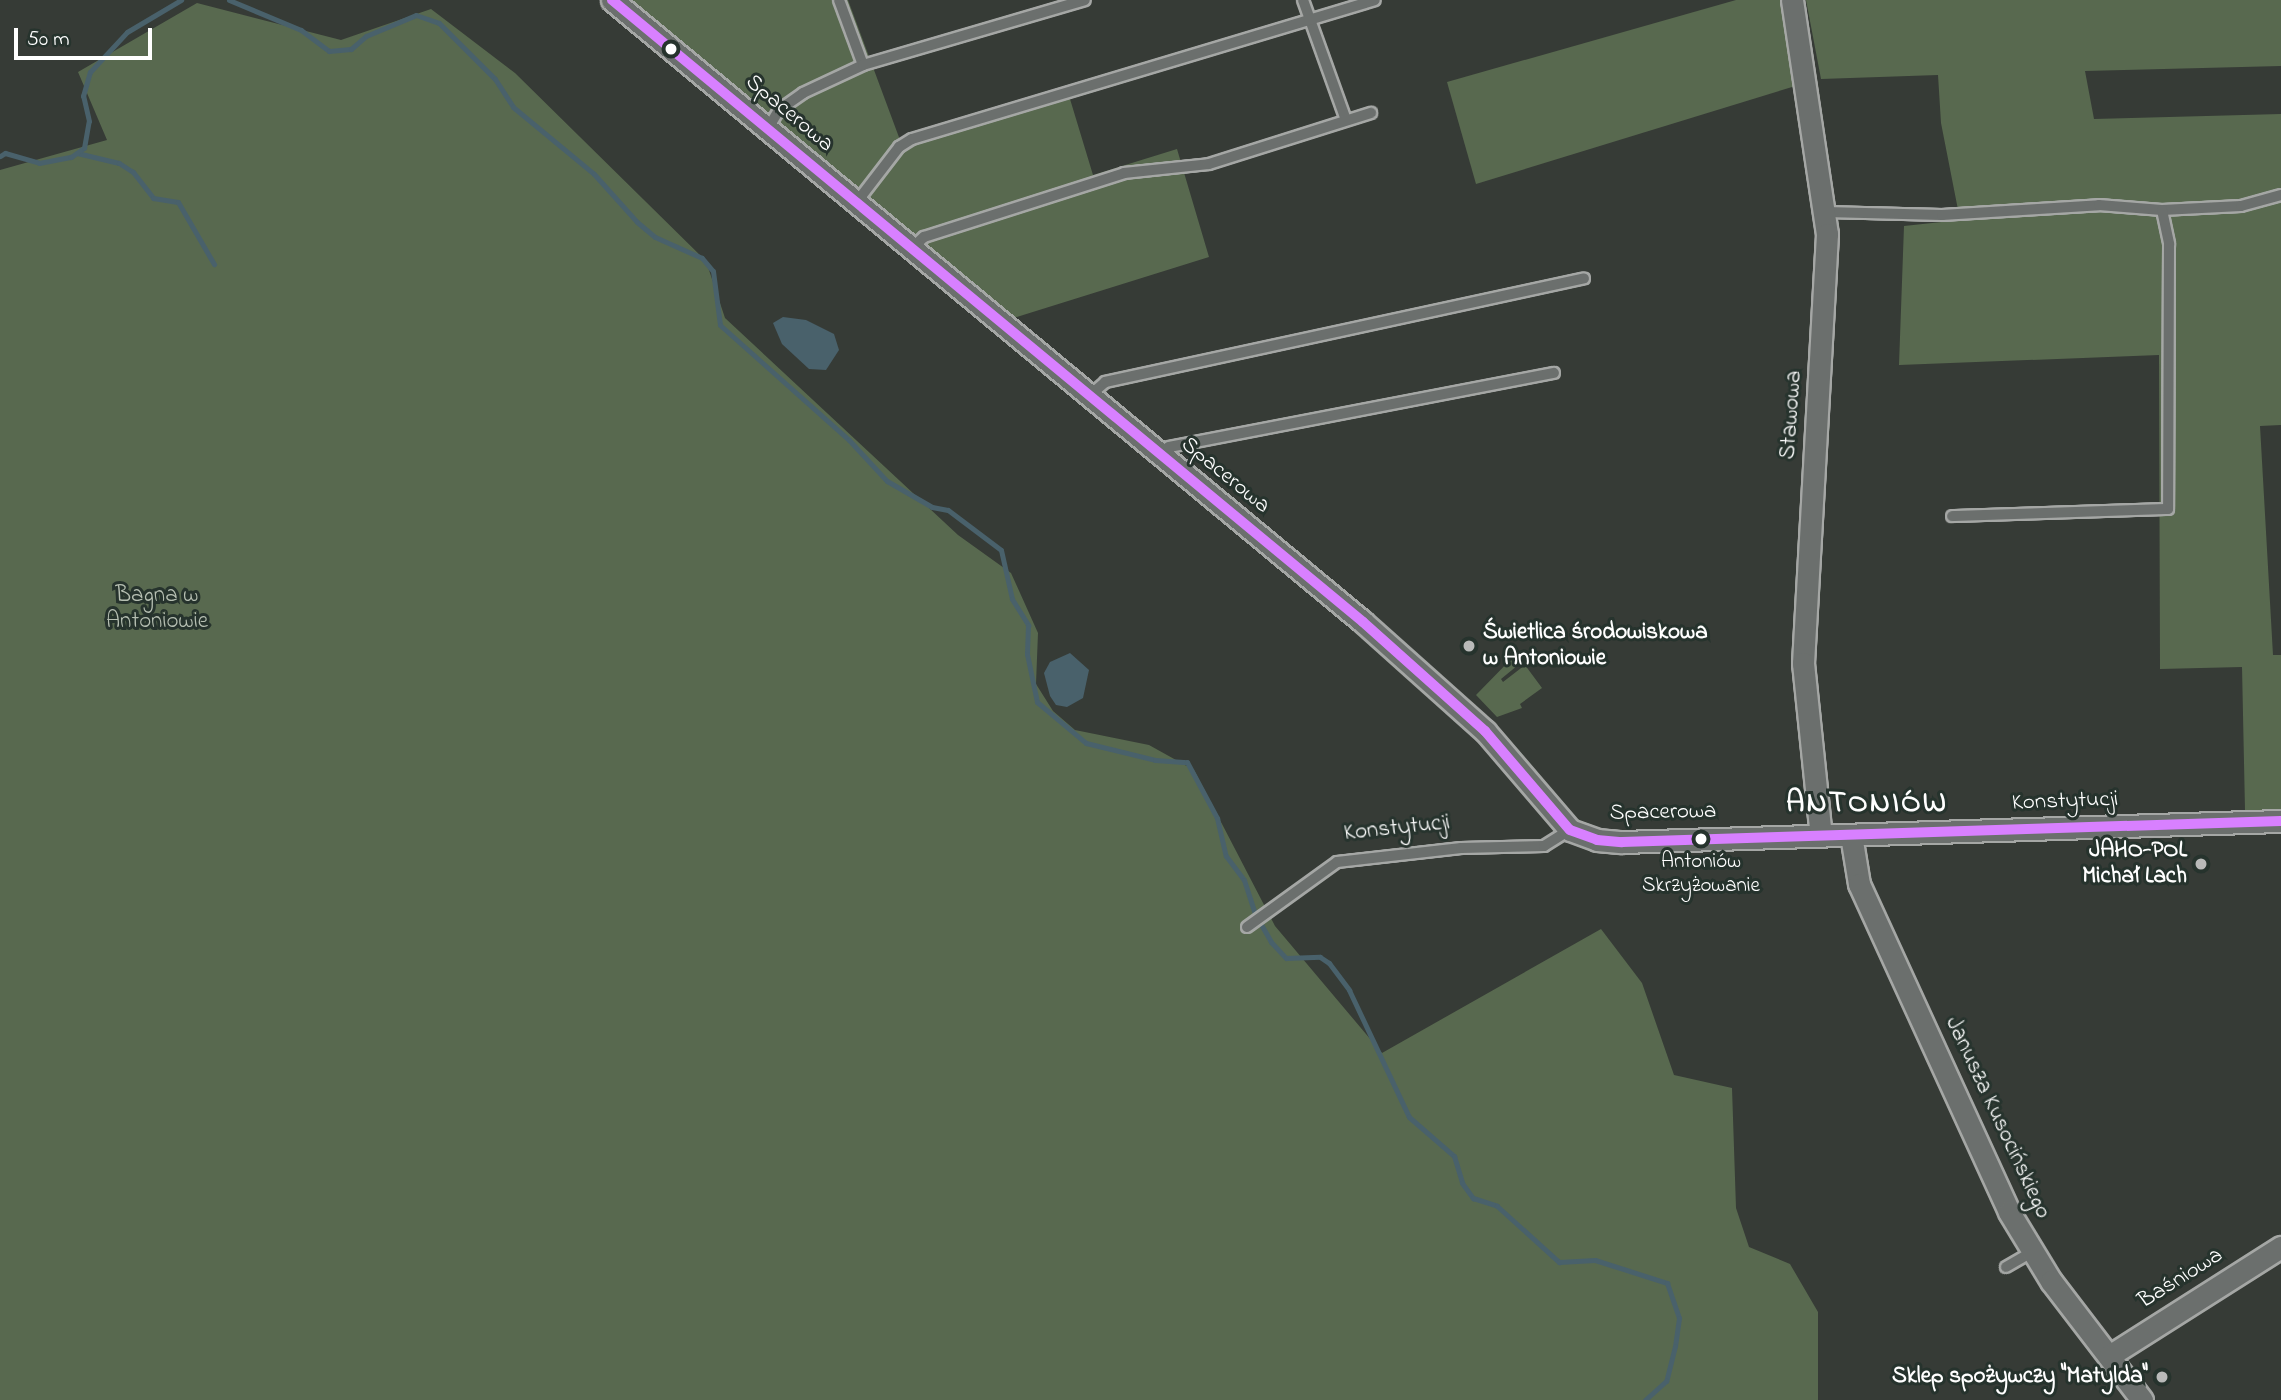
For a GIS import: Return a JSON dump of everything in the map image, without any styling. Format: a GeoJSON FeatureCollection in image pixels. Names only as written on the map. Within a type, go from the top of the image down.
{"type":"FeatureCollection","features":[{"type":"Feature","properties":{"kind":"street","name":"Spacerowa"},"geometry":{"type":"LineString","coordinates":[[612,0],[1467,714],[1570,830],[1612,842],[1851,835]]}},
{"type":"Feature","properties":{"kind":"street","name":"Stawowa"},"geometry":{"type":"LineString","coordinates":[[1792,0],[1826,212],[1828,271],[1803,663],[1821,836]]}},
{"type":"Feature","properties":{"kind":"street","name":"Konstytucji"},"geometry":{"type":"LineString","coordinates":[[1851,835],[2281,821]]}},
{"type":"Feature","properties":{"kind":"street","name":"Janusza Kusocińskiego"},"geometry":{"type":"LineString","coordinates":[[1851,835],[1863,891],[2032,1252],[2142,1400]]}},
{"type":"Feature","properties":{"kind":"street","name":"Baśniowa"},"geometry":{"type":"LineString","coordinates":[[2109,1356],[2281,1247]]}},
{"type":"Feature","properties":{"kind":"lane"},"geometry":{"type":"LineString","coordinates":[[839,0],[863,65]]}},
{"type":"Feature","properties":{"kind":"lane"},"geometry":{"type":"LineString","coordinates":[[767,130],[779,110],[803,93],[863,65],[1085,0]]}},
{"type":"Feature","properties":{"kind":"lane"},"geometry":{"type":"LineString","coordinates":[[1303,0],[1346,120]]}},
{"type":"Feature","properties":{"kind":"lane"},"geometry":{"type":"LineString","coordinates":[[856,203],[899,147],[912,139],[1375,0]]}},
{"type":"Feature","properties":{"kind":"lane"},"geometry":{"type":"LineString","coordinates":[[911,249],[924,237],[1124,173],[1209,164],[1371,113]]}},
{"type":"Feature","properties":{"kind":"lane"},"geometry":{"type":"LineString","coordinates":[[1826,212],[1969,214],[2099,205],[2162,210],[2241,206],[2281,195]]}},
{"type":"Feature","properties":{"kind":"lane"},"geometry":{"type":"LineString","coordinates":[[1952,516],[2168,509],[2169,244],[2162,210]]}},
{"type":"Feature","properties":{"kind":"lane"},"geometry":{"type":"LineString","coordinates":[[1088,397],[1105,382],[1584,278]]}},
{"type":"Feature","properties":{"kind":"lane"},"geometry":{"type":"LineString","coordinates":[[1157,455],[1169,447],[1554,373]]}},
{"type":"Feature","properties":{"kind":"lane","name":"Konstytucji"},"geometry":{"type":"LineString","coordinates":[[1247,927],[1337,862],[1461,848],[1544,846],[1570,830]]}},
{"type":"Feature","properties":{"kind":"lane"},"geometry":{"type":"LineString","coordinates":[[2006,1267],[2032,1252]]}},
{"type":"Feature","properties":{"kind":"green space"},"geometry":{"type":"Polygon","coordinates":[[[632,0],[848,0],[903,148],[1070,99],[1093,175],[1177,149],[1209,257],[1010,319],[651,22],[632,0]]]}},
{"type":"Feature","properties":{"kind":"green space"},"geometry":{"type":"Polygon","coordinates":[[[1736,0],[1789,0],[1802,84],[1476,184],[1447,82],[1736,0]]]}},
{"type":"Feature","properties":{"kind":"green space"},"geometry":{"type":"Polygon","coordinates":[[[1806,0],[2281,0],[2281,66],[2085,71],[2094,119],[2281,114],[2281,425],[2260,426],[2273,655],[2281,655],[2281,810],[2245,810],[2242,667],[2160,669],[2159,355],[1899,365],[1904,226],[1960,220],[1941,123],[1938,75],[1821,79],[1806,0]]]}},
{"type":"Feature","properties":{"kind":"green space","name":"Bagna w Antoniowie"},"geometry":{"type":"Polygon","coordinates":[[[197,3],[341,40],[431,9],[515,73],[706,261],[725,318],[958,535],[1011,573],[1038,633],[1036,684],[1053,711],[1075,730],[1149,745],[1194,770],[1275,926],[1382,1053],[1601,929],[1642,983],[1674,1075],[1732,1088],[1736,1208],[1749,1247],[1790,1264],[1818,1312],[1818,1400],[0,1400],[0,170],[107,140],[78,72],[197,3]]]}},
{"type":"Feature","properties":{"kind":"green space"},"geometry":{"type":"Polygon","coordinates":[[[1517,653],[1523,661],[1501,679],[1503,682],[1525,665],[1542,688],[1520,704],[1522,708],[1497,717],[1476,695],[1517,653]]]}},
{"type":"Feature","properties":{"kind":"water"},"geometry":{"type":"Polygon","coordinates":[[[783,317],[806,320],[834,334],[839,350],[826,370],[809,369],[782,344],[773,323],[783,317]]]}},
{"type":"Feature","properties":{"kind":"water"},"geometry":{"type":"Polygon","coordinates":[[[1070,653],[1089,670],[1083,698],[1067,707],[1056,705],[1050,696],[1044,673],[1050,662],[1070,653]]]}},
{"type":"Feature","properties":{"kind":"waterway"},"geometry":{"type":"LineString","coordinates":[[0,156],[5,153],[39,163],[71,157],[84,148],[89,121],[83,96],[90,72],[127,32],[181,0]]}},
{"type":"Feature","properties":{"kind":"waterway"},"geometry":{"type":"LineString","coordinates":[[229,0],[301,30],[329,51],[351,49],[366,36],[416,15],[439,23],[495,79],[513,107],[594,174],[637,222],[655,237],[702,258],[713,271],[720,325],[849,440],[887,481],[932,507],[948,510],[1001,550],[1012,599],[1028,625],[1027,654],[1037,702],[1086,743],[1155,760],[1187,762],[1217,818],[1226,856],[1244,880],[1255,914],[1271,942],[1286,958],[1320,957],[1329,963],[1349,990],[1409,1117],[1454,1156],[1462,1183],[1473,1198],[1497,1206],[1559,1262],[1595,1260],[1667,1283],[1679,1318],[1675,1346],[1666,1381],[1645,1400]]}},
{"type":"Feature","properties":{"kind":"waterway"},"geometry":{"type":"LineString","coordinates":[[77,153],[119,163],[133,172],[153,198],[178,202],[214,264]]}},
{"type":"Feature","properties":{"kind":"transit line"},"geometry":{"type":"LineString","coordinates":[[612,0],[1363,622],[1485,731],[1570,830],[1597,840],[1622,842],[2281,821]]}},
{"type":"Feature","properties":{"kind":"place","name":"Świetlica środowiskowa w Antoniowie"},"geometry":{"type":"Point","coordinates":[1469,646]}},
{"type":"Feature","properties":{"kind":"place","name":"Antoniów Skrzyżowanie"},"geometry":{"type":"Point","coordinates":[1701,839]}},
{"type":"Feature","properties":{"kind":"place","name":"JAHO-POL Michał Lach"},"geometry":{"type":"Point","coordinates":[2201,864]}},
{"type":"Feature","properties":{"kind":"place","name":"Sklep spożywczy \"Matylda\""},"geometry":{"type":"Point","coordinates":[2162,1377]}},
{"type":"Feature","properties":{"kind":"district","name":"ANTONIÓW"},"geometry":{"type":"Point","coordinates":[1867,804]}}]}
